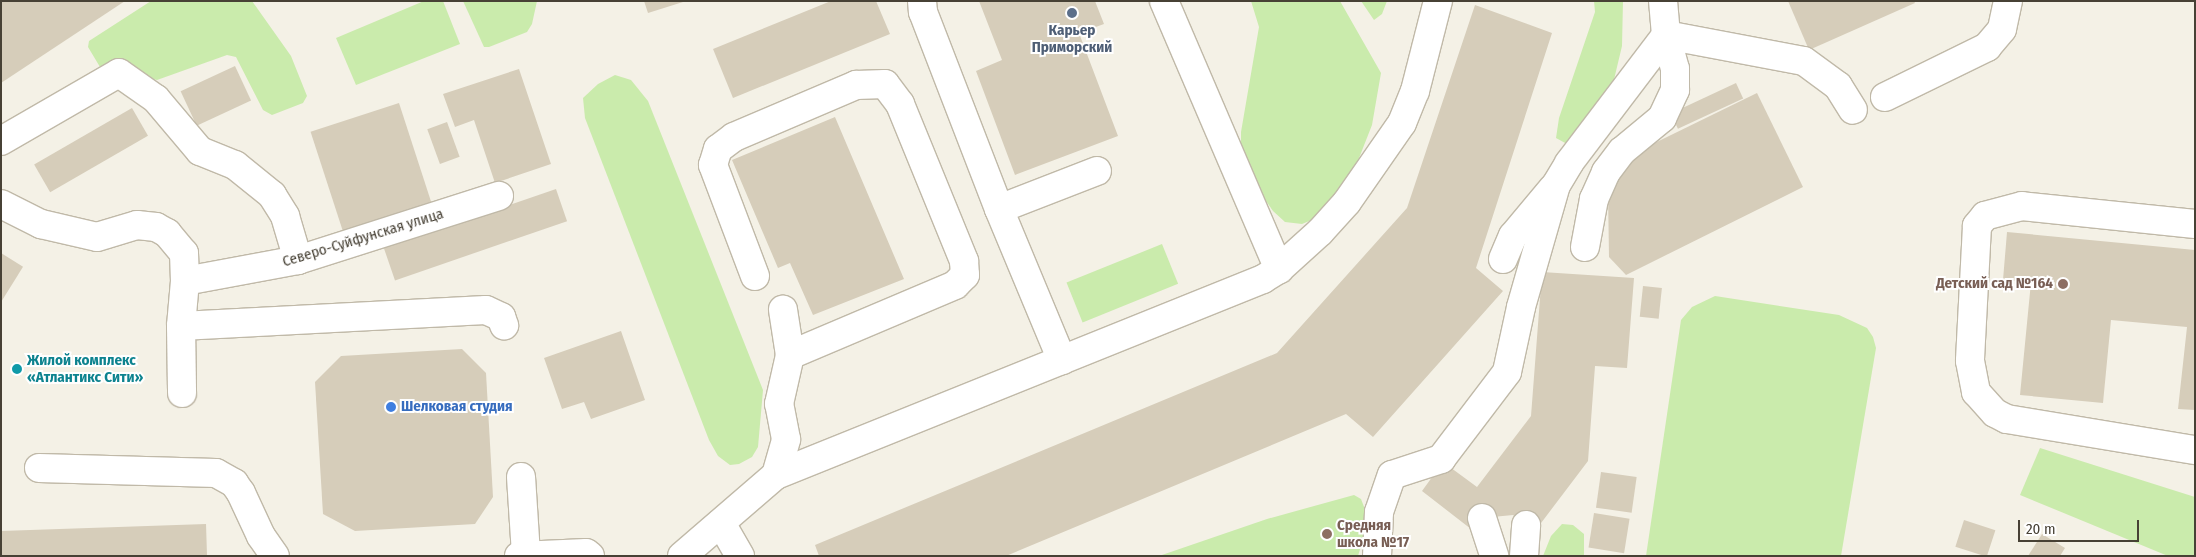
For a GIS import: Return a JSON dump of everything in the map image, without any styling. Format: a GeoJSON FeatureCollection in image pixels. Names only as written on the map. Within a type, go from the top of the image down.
{"type":"FeatureCollection","features":[{"type":"Feature","properties":{"kind":"lane"},"geometry":{"type":"LineString","coordinates":[[922,1],[923,12],[999,209],[1062,360]]}},
{"type":"Feature","properties":{"kind":"lane"},"geometry":{"type":"LineString","coordinates":[[1164,1],[1279,269]]}},
{"type":"Feature","properties":{"kind":"lane"},"geometry":{"type":"LineString","coordinates":[[682,556],[776,475],[1264,280],[1279,269],[1320,232],[1341,208],[1402,123],[1415,91],[1438,1]]}},
{"type":"Feature","properties":{"kind":"lane"},"geometry":{"type":"LineString","coordinates":[[1585,247],[1594,199],[1606,172],[1622,151],[1662,118],[1675,90],[1675,69],[1666,35],[1663,1]]}},
{"type":"Feature","properties":{"kind":"lane"},"geometry":{"type":"LineString","coordinates":[[1885,97],[1988,47],[2002,29],[2008,1]]}},
{"type":"Feature","properties":{"kind":"lane"},"geometry":{"type":"LineString","coordinates":[[1666,35],[1804,61],[1838,86],[1853,110]]}},
{"type":"Feature","properties":{"kind":"lane"},"geometry":{"type":"LineString","coordinates":[[1503,259],[1513,236],[1528,214],[1556,185],[1569,163],[1666,35]]}},
{"type":"Feature","properties":{"kind":"lane"},"geometry":{"type":"LineString","coordinates":[[1,141],[119,73],[156,99],[200,152],[235,165],[272,195],[285,216],[298,260]]}},
{"type":"Feature","properties":{"kind":"lane"},"geometry":{"type":"LineString","coordinates":[[755,276],[713,165],[718,148],[734,137],[856,85],[885,84],[904,114],[964,261],[965,275],[954,286],[790,355]]}},
{"type":"Feature","properties":{"kind":"lane"},"geometry":{"type":"LineString","coordinates":[[999,209],[1097,171]]}},
{"type":"Feature","properties":{"kind":"lane"},"geometry":{"type":"LineString","coordinates":[[1377,556],[1379,512],[1392,475],[1440,459],[1507,372],[1521,307],[1556,185]]}},
{"type":"Feature","properties":{"kind":"lane","name":"Северо-Суйфунская улица"},"geometry":{"type":"LineString","coordinates":[[185,281],[298,260],[499,196]]}},
{"type":"Feature","properties":{"kind":"lane"},"geometry":{"type":"LineString","coordinates":[[1,204],[41,224],[97,238],[137,225],[156,227],[167,233],[184,253],[185,281],[181,326],[182,393]]}},
{"type":"Feature","properties":{"kind":"lane"},"geometry":{"type":"LineString","coordinates":[[2195,224],[2022,206],[1985,216],[1977,226],[1970,361],[1976,392],[1990,409],[2007,419],[2195,450]]}},
{"type":"Feature","properties":{"kind":"lane"},"geometry":{"type":"LineString","coordinates":[[181,326],[486,310],[500,317],[504,325]]}},
{"type":"Feature","properties":{"kind":"lane"},"geometry":{"type":"LineString","coordinates":[[776,475],[786,439],[778,404],[790,355],[783,310]]}},
{"type":"Feature","properties":{"kind":"lane"},"geometry":{"type":"LineString","coordinates":[[39,468],[216,473],[234,483],[241,492],[261,536],[275,556]]}},
{"type":"Feature","properties":{"kind":"lane"},"geometry":{"type":"LineString","coordinates":[[521,477],[526,555]]}},
{"type":"Feature","properties":{"kind":"lane"},"geometry":{"type":"LineString","coordinates":[[1482,518],[1494,556]]}},
{"type":"Feature","properties":{"kind":"lane"},"geometry":{"type":"LineString","coordinates":[[721,523],[740,556]]}},
{"type":"Feature","properties":{"kind":"lane"},"geometry":{"type":"LineString","coordinates":[[1524,556],[1526,525]]}},
{"type":"Feature","properties":{"kind":"lane"},"geometry":{"type":"LineString","coordinates":[[519,556],[586,553],[590,556]]}},
{"type":"Feature","properties":{"kind":"green space"},"geometry":{"type":"Polygon","coordinates":[[[151,1],[252,1],[291,56],[307,96],[303,103],[272,115],[263,110],[236,57],[227,55],[157,80],[108,66],[100,67],[88,47],[89,41],[151,1]]]}},
{"type":"Feature","properties":{"kind":"green space"},"geometry":{"type":"Polygon","coordinates":[[[424,1],[443,1],[460,44],[356,85],[336,38],[424,1]]]}},
{"type":"Feature","properties":{"kind":"green space"},"geometry":{"type":"Polygon","coordinates":[[[463,1],[537,1],[532,24],[527,32],[489,47],[484,47],[463,1]]]}},
{"type":"Feature","properties":{"kind":"green space"},"geometry":{"type":"Polygon","coordinates":[[[1251,1],[1340,1],[1381,73],[1372,125],[1352,176],[1321,216],[1302,224],[1285,222],[1273,211],[1256,187],[1241,150],[1241,132],[1259,27],[1251,1]]]}},
{"type":"Feature","properties":{"kind":"green space"},"geometry":{"type":"Polygon","coordinates":[[[1361,1],[1387,1],[1382,14],[1374,20],[1361,1]]]}},
{"type":"Feature","properties":{"kind":"green space"},"geometry":{"type":"Polygon","coordinates":[[[1594,1],[1623,1],[1622,46],[1612,88],[1591,110],[1575,140],[1567,144],[1556,138],[1559,118],[1595,12],[1594,1]]]}},
{"type":"Feature","properties":{"kind":"green space"},"geometry":{"type":"Polygon","coordinates":[[[615,75],[631,80],[648,101],[763,390],[758,447],[752,457],[739,464],[730,465],[718,456],[709,440],[585,118],[583,98],[598,84],[615,75]]]}},
{"type":"Feature","properties":{"kind":"green space"},"geometry":{"type":"Polygon","coordinates":[[[1162,244],[1178,284],[1083,322],[1067,283],[1162,244]]]}},
{"type":"Feature","properties":{"kind":"green space"},"geometry":{"type":"Polygon","coordinates":[[[1715,296],[1839,315],[1867,328],[1873,337],[1876,348],[1841,556],[1646,556],[1681,320],[1692,307],[1715,296]]]}},
{"type":"Feature","properties":{"kind":"green space"},"geometry":{"type":"Polygon","coordinates":[[[2040,448],[2195,497],[2195,556],[2168,556],[2020,495],[2040,448]]]}},
{"type":"Feature","properties":{"kind":"green space"},"geometry":{"type":"Polygon","coordinates":[[[1354,495],[1361,499],[1366,512],[1364,536],[1358,556],[1159,556],[1267,519],[1354,495]]]}},
{"type":"Feature","properties":{"kind":"green space"},"geometry":{"type":"Polygon","coordinates":[[[1562,524],[1573,525],[1584,534],[1584,556],[1543,556],[1551,536],[1562,524]]]}},
{"type":"Feature","properties":{"kind":"building"},"geometry":{"type":"Polygon","coordinates":[[[1,1],[125,1],[1,83],[1,1]]]}},
{"type":"Feature","properties":{"kind":"building"},"geometry":{"type":"Polygon","coordinates":[[[644,1],[683,1],[683,2],[648,13],[644,1]]]}},
{"type":"Feature","properties":{"kind":"building"},"geometry":{"type":"Polygon","coordinates":[[[831,1],[876,1],[890,34],[733,98],[713,49],[831,1]]]}},
{"type":"Feature","properties":{"kind":"building"},"geometry":{"type":"Polygon","coordinates":[[[979,1],[1095,1],[1104,24],[1079,33],[1118,136],[1015,175],[976,71],[1002,60],[979,1]]]}},
{"type":"Feature","properties":{"kind":"building"},"geometry":{"type":"Polygon","coordinates":[[[1788,1],[1914,1],[1915,3],[1809,50],[1788,1]]]}},
{"type":"Feature","properties":{"kind":"building"},"geometry":{"type":"Polygon","coordinates":[[[1475,5],[1552,33],[1476,268],[1503,291],[1373,437],[1346,414],[1006,556],[819,556],[815,545],[1277,353],[1407,208],[1475,5]]]}},
{"type":"Feature","properties":{"kind":"building"},"geometry":{"type":"Polygon","coordinates":[[[235,66],[251,100],[197,126],[181,91],[235,66]]]}},
{"type":"Feature","properties":{"kind":"building"},"geometry":{"type":"Polygon","coordinates":[[[519,69],[551,164],[495,183],[474,120],[455,127],[443,94],[519,69]]]}},
{"type":"Feature","properties":{"kind":"building"},"geometry":{"type":"Polygon","coordinates":[[[1736,83],[1743,98],[1678,129],[1671,113],[1736,83]]]}},
{"type":"Feature","properties":{"kind":"building"},"geometry":{"type":"Polygon","coordinates":[[[1757,93],[1803,187],[1626,275],[1609,257],[1608,193],[1624,158],[1757,93]]]}},
{"type":"Feature","properties":{"kind":"building"},"geometry":{"type":"Polygon","coordinates":[[[399,103],[432,204],[343,233],[311,132],[399,103]]]}},
{"type":"Feature","properties":{"kind":"building"},"geometry":{"type":"Polygon","coordinates":[[[132,108],[148,136],[50,192],[34,164],[132,108]]]}},
{"type":"Feature","properties":{"kind":"building"},"geometry":{"type":"Polygon","coordinates":[[[835,117],[904,279],[813,315],[790,263],[778,268],[732,160],[835,117]]]}},
{"type":"Feature","properties":{"kind":"building"},"geometry":{"type":"Polygon","coordinates":[[[447,122],[460,157],[440,164],[427,129],[447,122]]]}},
{"type":"Feature","properties":{"kind":"building"},"geometry":{"type":"Polygon","coordinates":[[[556,189],[567,221],[395,280],[384,248],[556,189]]]}},
{"type":"Feature","properties":{"kind":"building"},"geometry":{"type":"Polygon","coordinates":[[[2007,232],[2195,250],[2195,410],[2178,409],[2187,327],[2111,320],[2103,403],[2020,395],[2031,282],[2003,280],[2007,232]]]}},
{"type":"Feature","properties":{"kind":"building"},"geometry":{"type":"Polygon","coordinates":[[[1,253],[23,267],[1,302],[1,253]]]}},
{"type":"Feature","properties":{"kind":"building"},"geometry":{"type":"Polygon","coordinates":[[[1542,272],[1634,278],[1627,368],[1595,366],[1588,461],[1535,531],[1513,515],[1482,518],[1471,529],[1422,491],[1443,462],[1477,487],[1531,416],[1542,272]]]}},
{"type":"Feature","properties":{"kind":"building"},"geometry":{"type":"Polygon","coordinates":[[[1643,286],[1662,288],[1659,319],[1640,317],[1643,286]]]}},
{"type":"Feature","properties":{"kind":"building"},"geometry":{"type":"Polygon","coordinates":[[[621,331],[645,400],[591,419],[584,402],[562,409],[544,358],[621,331]]]}},
{"type":"Feature","properties":{"kind":"building"},"geometry":{"type":"Polygon","coordinates":[[[462,349],[486,373],[493,497],[475,524],[355,531],[323,514],[315,382],[341,356],[462,349]]]}},
{"type":"Feature","properties":{"kind":"building"},"geometry":{"type":"Polygon","coordinates":[[[1601,472],[1637,477],[1632,513],[1596,508],[1601,472]]]}},
{"type":"Feature","properties":{"kind":"building"},"geometry":{"type":"Polygon","coordinates":[[[1594,513],[1630,519],[1624,553],[1589,548],[1594,513]]]}},
{"type":"Feature","properties":{"kind":"building"},"geometry":{"type":"Polygon","coordinates":[[[1964,520],[1995,530],[1987,556],[1955,547],[1964,520]]]}},
{"type":"Feature","properties":{"kind":"building"},"geometry":{"type":"Polygon","coordinates":[[[206,524],[207,556],[1,556],[1,531],[206,524]]]}},
{"type":"Feature","properties":{"kind":"building"},"geometry":{"type":"Polygon","coordinates":[[[2042,534],[2065,548],[2060,556],[2028,556],[2042,534]]]}},
{"type":"Feature","properties":{"kind":"place","name":"Карьер Приморский"},"geometry":{"type":"Point","coordinates":[1072,13]}},
{"type":"Feature","properties":{"kind":"place","name":"Детский сад №164"},"geometry":{"type":"Point","coordinates":[2063,284]}},
{"type":"Feature","properties":{"kind":"place","name":"Жилой комплекс «Атлантикс Сити»"},"geometry":{"type":"Point","coordinates":[17,369]}},
{"type":"Feature","properties":{"kind":"place","name":"Шелковая студия"},"geometry":{"type":"Point","coordinates":[391,407]}},
{"type":"Feature","properties":{"kind":"place","name":"Средняя школа №17"},"geometry":{"type":"Point","coordinates":[1327,534]}}]}
